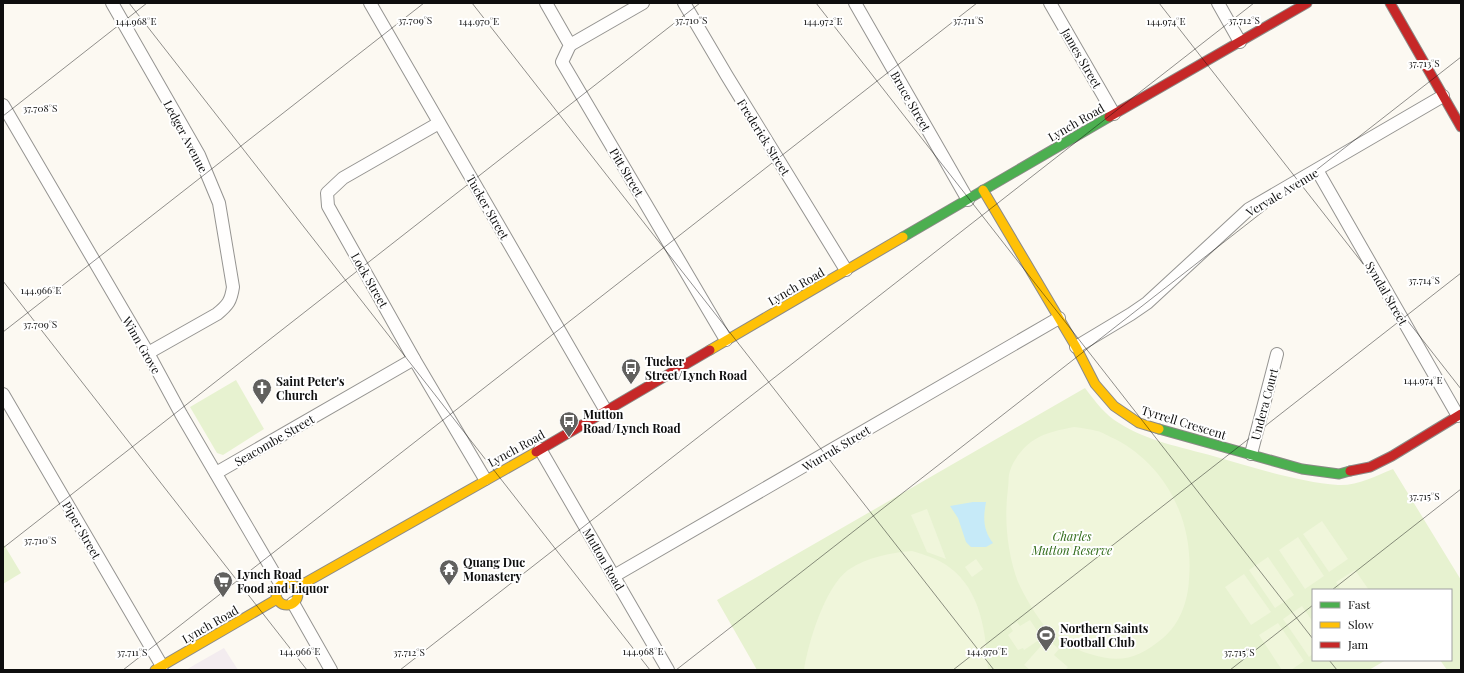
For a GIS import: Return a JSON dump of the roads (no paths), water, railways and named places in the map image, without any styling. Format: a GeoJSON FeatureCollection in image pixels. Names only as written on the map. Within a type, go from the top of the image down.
{"type":"FeatureCollection","features":[{"type":"Feature","properties":{"kind":"street","name":"Ledger Avenue"},"geometry":{"type":"LineString","coordinates":[[112,3],[199,155],[219,203],[233,287],[232,297],[226,307],[217,314],[148,354]]}},
{"type":"Feature","properties":{"kind":"street","name":"Tucker Street"},"geometry":{"type":"LineString","coordinates":[[370,3],[606,411]]}},
{"type":"Feature","properties":{"kind":"street"},"geometry":{"type":"LineString","coordinates":[[546,3],[570,45],[643,3]]}},
{"type":"Feature","properties":{"kind":"street","name":"Frederick Street"},"geometry":{"type":"LineString","coordinates":[[684,3],[846,270]]}},
{"type":"Feature","properties":{"kind":"street","name":"Bruce Street"},"geometry":{"type":"LineString","coordinates":[[854,3],[968,200]]}},
{"type":"Feature","properties":{"kind":"street","name":"James Street"},"geometry":{"type":"LineString","coordinates":[[1050,3],[1114,114]]}},
{"type":"Feature","properties":{"kind":"street"},"geometry":{"type":"LineString","coordinates":[[1218,3],[1240,42]]}},
{"type":"Feature","properties":{"kind":"street","name":"Lynch Road"},"geometry":{"type":"LineString","coordinates":[[296,588],[606,411],[983,190],[1307,3]]}},
{"type":"Feature","properties":{"kind":"street"},"geometry":{"type":"LineString","coordinates":[[1390,3],[1461,128]]}},
{"type":"Feature","properties":{"kind":"street","name":"Pitt Street"},"geometry":{"type":"LineString","coordinates":[[570,45],[562,62],[726,340]]}},
{"type":"Feature","properties":{"kind":"street","name":"Vervale Avenue"},"geometry":{"type":"LineString","coordinates":[[1076,347],[1147,303],[1249,209],[1442,96]]}},
{"type":"Feature","properties":{"kind":"street","name":"Winn Grove"},"geometry":{"type":"LineString","coordinates":[[3,105],[281,585]]}},
{"type":"Feature","properties":{"kind":"street","name":"Lock Street"},"geometry":{"type":"LineString","coordinates":[[439,123],[343,178],[327,193],[328,206],[414,359],[485,479]]}},
{"type":"Feature","properties":{"kind":"street","name":"Syndal Street"},"geometry":{"type":"LineString","coordinates":[[1317,170],[1459,415]]}},
{"type":"Feature","properties":{"kind":"street","name":"Tyrrell Crescent"},"geometry":{"type":"LineString","coordinates":[[983,190],[1076,347],[1095,384],[1114,406],[1139,423],[1302,469],[1339,474],[1370,468],[1459,415]]}},
{"type":"Feature","properties":{"kind":"street","name":"Wurruk Street"},"geometry":{"type":"LineString","coordinates":[[614,576],[1059,318]]}},
{"type":"Feature","properties":{"kind":"street","name":"Undera Court"},"geometry":{"type":"LineString","coordinates":[[1251,454],[1277,354]]}},
{"type":"Feature","properties":{"kind":"street","name":"Seacombe Street"},"geometry":{"type":"LineString","coordinates":[[216,473],[414,359]]}},
{"type":"Feature","properties":{"kind":"street","name":"Piper Street"},"geometry":{"type":"LineString","coordinates":[[3,394],[158,668]]}},
{"type":"Feature","properties":{"kind":"street","name":"Mutton Road"},"geometry":{"type":"LineString","coordinates":[[540,449],[668,670]]}},
{"type":"Feature","properties":{"kind":"street"},"geometry":{"type":"LineString","coordinates":[[288,583],[296,588],[298,595],[293,603],[285,605],[277,599],[276,591],[281,585],[288,583]]}},
{"type":"Feature","properties":{"kind":"street","name":"Lynch Road"},"geometry":{"type":"LineString","coordinates":[[158,668],[277,599]]}},
{"type":"Feature","properties":{"kind":"street"},"geometry":{"type":"LineString","coordinates":[[293,603],[331,670]]}},
{"type":"Feature","properties":{"kind":"water"},"geometry":{"type":"Polygon","coordinates":[[[973,502],[986,502],[984,513],[985,524],[987,533],[993,543],[986,547],[971,547],[966,542],[958,518],[950,506],[973,502]]]}},
{"type":"Feature","properties":{"kind":"place","name":"Tucker Street/Lynch Road"},"geometry":{"type":"Point","coordinates":[631,385]}},
{"type":"Feature","properties":{"kind":"place","name":"Saint Peter's Church"},"geometry":{"type":"Point","coordinates":[262,405]}},
{"type":"Feature","properties":{"kind":"place","name":"Mutton Road/Lynch Road"},"geometry":{"type":"Point","coordinates":[569,438]}},
{"type":"Feature","properties":{"kind":"place","name":"Quang Duc Monastery"},"geometry":{"type":"Point","coordinates":[449,586]}},
{"type":"Feature","properties":{"kind":"place","name":"Lynch Road Food and Liquor"},"geometry":{"type":"Point","coordinates":[223,598]}},
{"type":"Feature","properties":{"kind":"place","name":"Northern Saints Football Club"},"geometry":{"type":"Point","coordinates":[1046,652]}},
{"type":"Feature","properties":{"kind":"park label","name":"Charles Mutton Reserve"},"geometry":{"type":"Point","coordinates":[1072,543]}}]}
